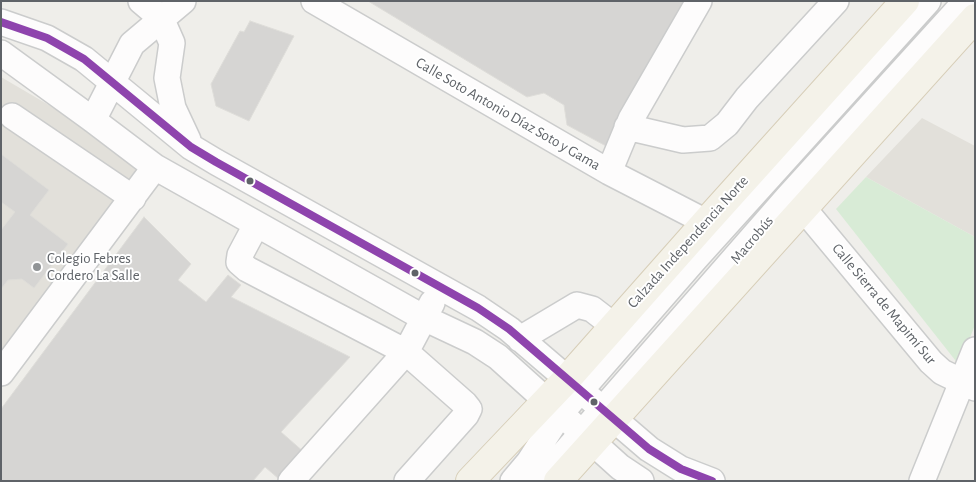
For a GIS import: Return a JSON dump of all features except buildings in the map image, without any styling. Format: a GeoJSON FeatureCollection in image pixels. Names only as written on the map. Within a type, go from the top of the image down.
{"type":"FeatureCollection","features":[{"type":"Feature","properties":{"kind":"main road","name":"Calzada Independencia Norte"},"geometry":{"type":"LineString","coordinates":[[558,481],[571,423],[591,400],[614,326],[905,1]]}},
{"type":"Feature","properties":{"kind":"main road","name":"Calzada Independencia Norte"},"geometry":{"type":"LineString","coordinates":[[470,481],[571,423],[591,400],[803,208],[975,18]]}},
{"type":"Feature","properties":{"kind":"street"},"geometry":{"type":"LineString","coordinates":[[141,1],[161,18],[172,43],[167,78],[172,108],[191,146]]}},
{"type":"Feature","properties":{"kind":"street"},"geometry":{"type":"LineString","coordinates":[[93,120],[132,44],[161,18],[184,1]]}},
{"type":"Feature","properties":{"kind":"street","name":"Calle Soto Antonio Díaz Soto y Gama"},"geometry":{"type":"LineString","coordinates":[[314,1],[609,172],[706,222]]}},
{"type":"Feature","properties":{"kind":"street"},"geometry":{"type":"LineString","coordinates":[[609,172],[628,127],[699,1]]}},
{"type":"Feature","properties":{"kind":"street"},"geometry":{"type":"LineString","coordinates":[[628,127],[683,140],[710,138],[727,124],[746,98],[836,1]]}},
{"type":"Feature","properties":{"kind":"street","name":"Macrobús"},"geometry":{"type":"LineString","coordinates":[[591,400],[695,259],[928,1]]}},
{"type":"Feature","properties":{"kind":"street","name":"Macrobús"},"geometry":{"type":"LineString","coordinates":[[591,400],[717,280],[788,197],[966,1]]}},
{"type":"Feature","properties":{"kind":"street"},"geometry":{"type":"LineString","coordinates":[[1,22],[47,38],[84,59],[191,146],[478,308],[520,339],[649,448],[681,469],[712,481]]}},
{"type":"Feature","properties":{"kind":"street"},"geometry":{"type":"LineString","coordinates":[[1,53],[155,167],[424,318],[476,342],[498,357],[620,467],[641,481]]}},
{"type":"Feature","properties":{"kind":"street"},"geometry":{"type":"LineString","coordinates":[[12,116],[133,198]]}},
{"type":"Feature","properties":{"kind":"street"},"geometry":{"type":"LineString","coordinates":[[1,373],[155,167]]}},
{"type":"Feature","properties":{"kind":"street","name":"Calle Sierra de Mapimí Sur"},"geometry":{"type":"LineString","coordinates":[[803,208],[932,362],[942,372],[968,385]]}},
{"type":"Feature","properties":{"kind":"street"},"geometry":{"type":"LineString","coordinates":[[256,225],[240,255],[239,262],[247,269],[406,352],[469,409],[407,481]]}},
{"type":"Feature","properties":{"kind":"street"},"geometry":{"type":"LineString","coordinates":[[361,282],[378,252]]}},
{"type":"Feature","properties":{"kind":"street"},"geometry":{"type":"LineString","coordinates":[[290,481],[406,352],[441,288]]}},
{"type":"Feature","properties":{"kind":"street"},"geometry":{"type":"LineString","coordinates":[[520,339],[577,305],[592,309],[614,326]]}},
{"type":"Feature","properties":{"kind":"street"},"geometry":{"type":"LineString","coordinates":[[922,481],[968,385],[975,350]]}},
{"type":"Feature","properties":{"kind":"street"},"geometry":{"type":"LineString","coordinates":[[512,481],[529,462],[571,423]]}},
{"type":"Feature","properties":{"kind":"street"},"geometry":{"type":"LineString","coordinates":[[540,481],[571,423]]}},
{"type":"Feature","properties":{"kind":"shaded area","name":"Colegio Febres Cordero La Salle"},"geometry":{"type":"Polygon","coordinates":[[[1,77],[88,128],[143,171],[1,363],[1,77]]]}},
{"type":"Feature","properties":{"kind":"shaded area"},"geometry":{"type":"Polygon","coordinates":[[[922,118],[975,146],[975,237],[866,177],[922,118]]]}},
{"type":"Feature","properties":{"kind":"green space"},"geometry":{"type":"Polygon","coordinates":[[[866,177],[975,237],[975,325],[959,365],[836,209],[866,177]]]}},
{"type":"Feature","properties":{"kind":"transit line"},"geometry":{"type":"LineString","coordinates":[[1,22],[47,38],[84,59],[191,147],[478,308],[509,329],[649,449],[681,469],[712,481]]}},
{"type":"Feature","properties":{"kind":"place","name":"Colegio Febres Cordero La Salle"},"geometry":{"type":"Point","coordinates":[37,267]}}]}
